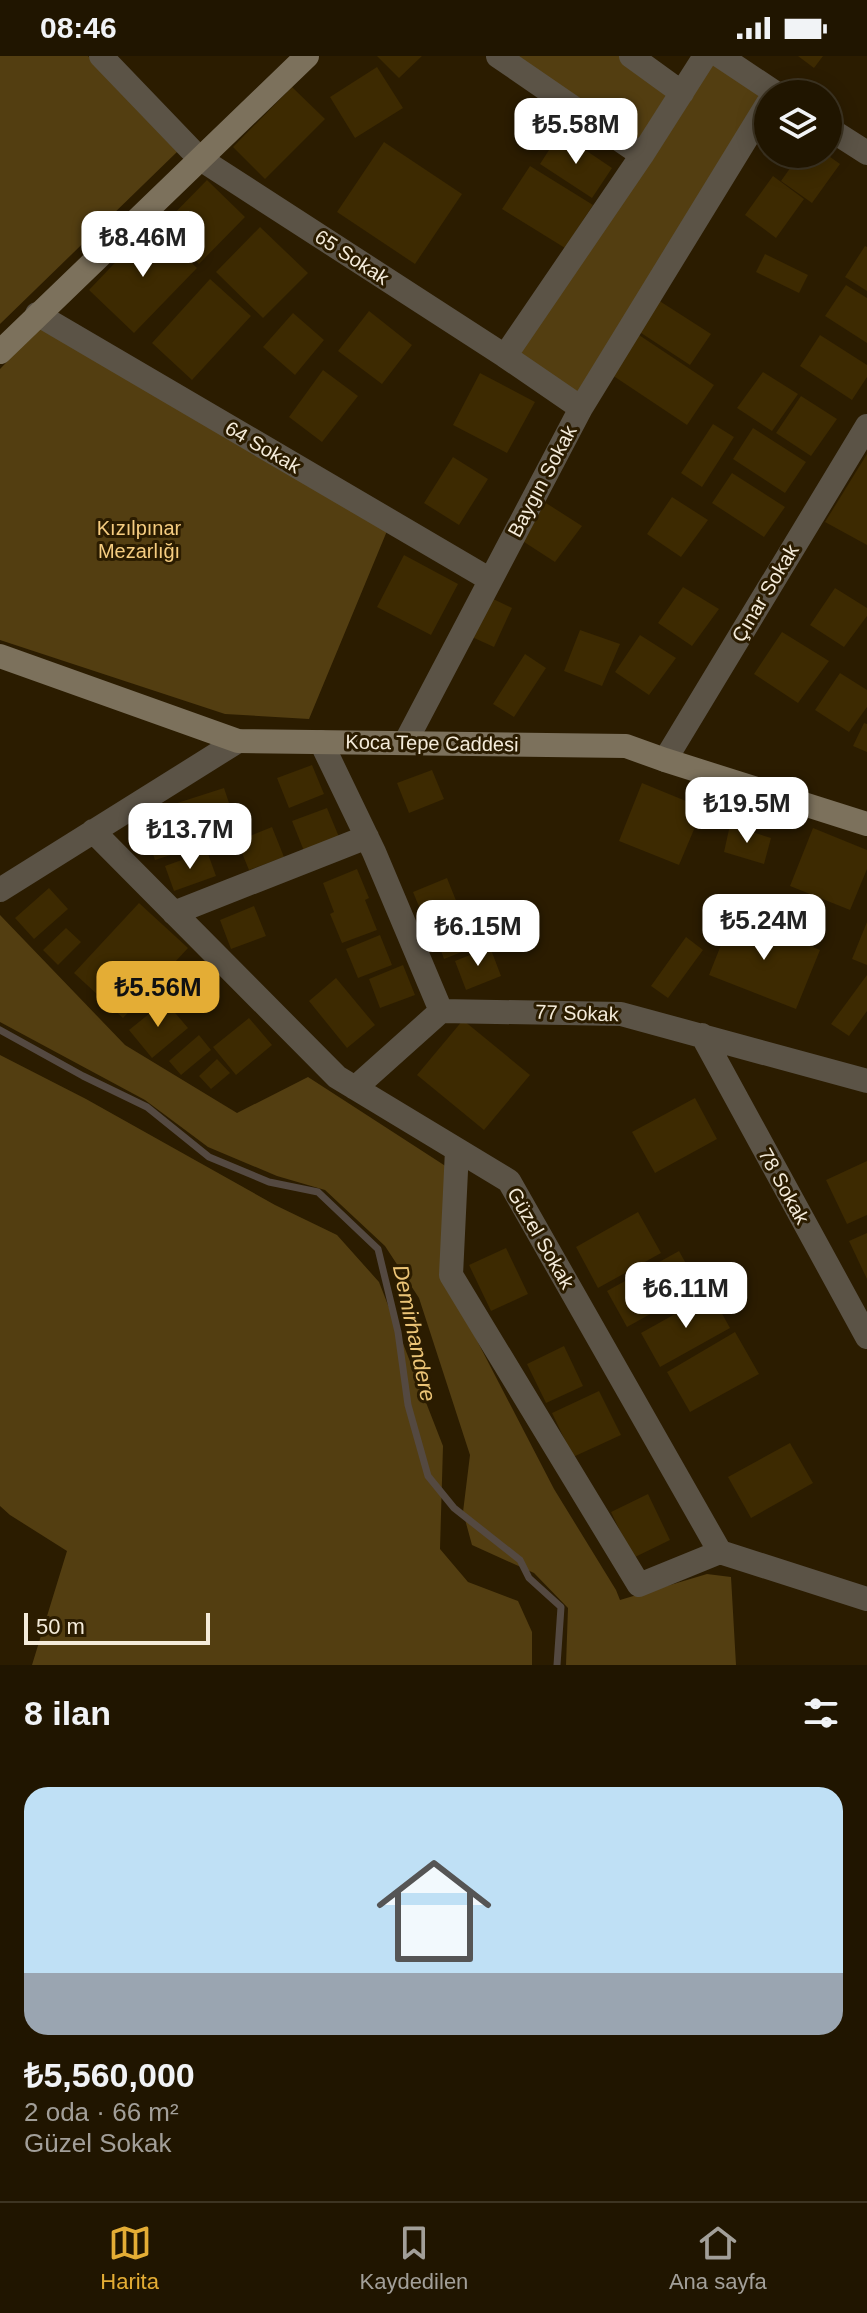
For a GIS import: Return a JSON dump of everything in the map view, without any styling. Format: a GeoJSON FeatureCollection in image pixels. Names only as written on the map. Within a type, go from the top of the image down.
{"type":"FeatureCollection","features":[{"type":"Feature","properties":{"kind":"main road"},"geometry":{"type":"LineString","coordinates":[[0,352],[307,56]]}},
{"type":"Feature","properties":{"kind":"main road","name":"Koca Tepe Caddesi"},"geometry":{"type":"LineString","coordinates":[[0,656],[238,741],[626,746],[867,824]]}},
{"type":"Feature","properties":{"kind":"street","name":"65 Sokak"},"geometry":{"type":"LineString","coordinates":[[101,56],[199,158],[505,356]]}},
{"type":"Feature","properties":{"kind":"street"},"geometry":{"type":"LineString","coordinates":[[498,56],[642,155]]}},
{"type":"Feature","properties":{"kind":"street"},"geometry":{"type":"LineString","coordinates":[[631,56],[682,93]]}},
{"type":"Feature","properties":{"kind":"street"},"geometry":{"type":"LineString","coordinates":[[505,356],[642,155],[705,56]]}},
{"type":"Feature","properties":{"kind":"street"},"geometry":{"type":"LineString","coordinates":[[720,56],[754,82]]}},
{"type":"Feature","properties":{"kind":"street"},"geometry":{"type":"LineString","coordinates":[[581,408],[754,127]]}},
{"type":"Feature","properties":{"kind":"street"},"geometry":{"type":"LineString","coordinates":[[842,137],[867,153]]}},
{"type":"Feature","properties":{"kind":"street","name":"64 Sokak"},"geometry":{"type":"LineString","coordinates":[[37,314],[489,579]]}},
{"type":"Feature","properties":{"kind":"street","name":"Baygın Sokak"},"geometry":{"type":"LineString","coordinates":[[405,743],[581,408],[505,356]]}},
{"type":"Feature","properties":{"kind":"street","name":"Çınar Sokak"},"geometry":{"type":"LineString","coordinates":[[665,760],[867,426]]}},
{"type":"Feature","properties":{"kind":"street"},"geometry":{"type":"LineString","coordinates":[[0,890],[238,741]]}},
{"type":"Feature","properties":{"kind":"street"},"geometry":{"type":"LineString","coordinates":[[321,742],[367,837],[441,1011],[355,1088]]}},
{"type":"Feature","properties":{"kind":"street","name":"Güzel Sokak"},"geometry":{"type":"LineString","coordinates":[[93,831],[337,1077],[509,1181],[720,1552]]}},
{"type":"Feature","properties":{"kind":"street"},"geometry":{"type":"LineString","coordinates":[[174,913],[367,837]]}},
{"type":"Feature","properties":{"kind":"street","name":"77 Sokak"},"geometry":{"type":"LineString","coordinates":[[441,1011],[621,1014],[867,1081]]}},
{"type":"Feature","properties":{"kind":"street","name":"78 Sokak"},"geometry":{"type":"LineString","coordinates":[[702,1035],[867,1337]]}},
{"type":"Feature","properties":{"kind":"street"},"geometry":{"type":"LineString","coordinates":[[457,1150],[451,1275],[639,1585],[720,1552],[867,1599]]}},
{"type":"Feature","properties":{"kind":"green space"},"geometry":{"type":"Polygon","coordinates":[[[0,56],[88,56],[179,150],[0,324],[0,56]]]}},
{"type":"Feature","properties":{"kind":"green space"},"geometry":{"type":"Polygon","coordinates":[[[498,56],[631,56],[682,93],[705,56],[754,81],[754,126],[581,408],[505,356],[642,155],[498,56]]]}},
{"type":"Feature","properties":{"kind":"green space","name":"Kızılpınar Mezarlığı"},"geometry":{"type":"Polygon","coordinates":[[[48,319],[387,531],[309,719],[225,714],[0,640],[0,369],[48,319]]]}},
{"type":"Feature","properties":{"kind":"green space"},"geometry":{"type":"Polygon","coordinates":[[[0,915],[125,1045],[237,1113],[308,1077],[447,1167],[443,1275],[554,1489],[620,1600],[707,1574],[731,1577],[736,1665],[566,1665],[568,1608],[534,1573],[472,1545],[463,1512],[470,1455],[419,1298],[385,1246],[325,1190],[277,1176],[208,1147],[145,1100],[0,1022],[0,915]]]}},
{"type":"Feature","properties":{"kind":"green space"},"geometry":{"type":"Polygon","coordinates":[[[0,1055],[86,1099],[275,1205],[337,1235],[379,1282],[443,1446],[440,1549],[468,1582],[518,1601],[532,1632],[532,1665],[32,1665],[67,1551],[0,1506],[0,1055]]]}},
{"type":"Feature","properties":{"kind":"building"},"geometry":{"type":"Polygon","coordinates":[[[377,56],[422,56],[399,78],[377,56]]]}},
{"type":"Feature","properties":{"kind":"building"},"geometry":{"type":"Polygon","coordinates":[[[798,56],[823,56],[814,68],[798,56]]]}},
{"type":"Feature","properties":{"kind":"building"},"geometry":{"type":"Polygon","coordinates":[[[377,67],[403,108],[355,138],[330,97],[377,67]]]}},
{"type":"Feature","properties":{"kind":"building"},"geometry":{"type":"Polygon","coordinates":[[[292,87],[325,119],[265,179],[233,147],[292,87]]]}},
{"type":"Feature","properties":{"kind":"building"},"geometry":{"type":"Polygon","coordinates":[[[560,133],[612,168],[592,198],[540,164],[560,133]]]}},
{"type":"Feature","properties":{"kind":"building"},"geometry":{"type":"Polygon","coordinates":[[[384,142],[462,194],[415,264],[337,212],[384,142]]]}},
{"type":"Feature","properties":{"kind":"building"},"geometry":{"type":"Polygon","coordinates":[[[530,166],[593,205],[565,248],[502,209],[530,166]]]}},
{"type":"Feature","properties":{"kind":"building"},"geometry":{"type":"Polygon","coordinates":[[[790,168],[837,168],[812,203],[781,181],[790,168]]]}},
{"type":"Feature","properties":{"kind":"building"},"geometry":{"type":"Polygon","coordinates":[[[773,176],[804,199],[776,238],[745,215],[773,176]]]}},
{"type":"Feature","properties":{"kind":"building"},"geometry":{"type":"Polygon","coordinates":[[[207,180],[245,217],[199,264],[161,227],[207,180]]]}},
{"type":"Feature","properties":{"kind":"building"},"geometry":{"type":"Polygon","coordinates":[[[152,224],[197,268],[134,333],[89,290],[152,224]]]}},
{"type":"Feature","properties":{"kind":"building"},"geometry":{"type":"Polygon","coordinates":[[[260,227],[308,273],[263,318],[216,272],[260,227]]]}},
{"type":"Feature","properties":{"kind":"building"},"geometry":{"type":"Polygon","coordinates":[[[867,247],[867,291],[845,277],[867,247]]]}},
{"type":"Feature","properties":{"kind":"building"},"geometry":{"type":"Polygon","coordinates":[[[765,254],[808,275],[799,293],[756,272],[765,254]]]}},
{"type":"Feature","properties":{"kind":"building"},"geometry":{"type":"Polygon","coordinates":[[[210,279],[251,316],[192,380],[152,343],[210,279]]]}},
{"type":"Feature","properties":{"kind":"building"},"geometry":{"type":"Polygon","coordinates":[[[846,285],[867,298],[867,343],[825,316],[846,285]]]}},
{"type":"Feature","properties":{"kind":"building"},"geometry":{"type":"Polygon","coordinates":[[[658,300],[711,334],[690,365],[638,331],[658,300]]]}},
{"type":"Feature","properties":{"kind":"building"},"geometry":{"type":"Polygon","coordinates":[[[369,311],[412,345],[382,384],[338,351],[369,311]]]}},
{"type":"Feature","properties":{"kind":"building"},"geometry":{"type":"Polygon","coordinates":[[[293,313],[324,340],[295,375],[263,347],[293,313]]]}},
{"type":"Feature","properties":{"kind":"building"},"geometry":{"type":"Polygon","coordinates":[[[639,335],[714,385],[687,425],[612,375],[639,335]]]}},
{"type":"Feature","properties":{"kind":"building"},"geometry":{"type":"Polygon","coordinates":[[[820,335],[867,365],[867,377],[852,400],[800,366],[820,335]]]}},
{"type":"Feature","properties":{"kind":"building"},"geometry":{"type":"Polygon","coordinates":[[[323,370],[358,396],[322,442],[289,417],[323,370]]]}},
{"type":"Feature","properties":{"kind":"building"},"geometry":{"type":"Polygon","coordinates":[[[763,372],[798,394],[772,431],[737,408],[763,372]]]}},
{"type":"Feature","properties":{"kind":"building"},"geometry":{"type":"Polygon","coordinates":[[[480,373],[535,402],[507,453],[453,425],[480,373]]]}},
{"type":"Feature","properties":{"kind":"building"},"geometry":{"type":"Polygon","coordinates":[[[801,396],[837,419],[811,456],[776,433],[801,396]]]}},
{"type":"Feature","properties":{"kind":"building"},"geometry":{"type":"Polygon","coordinates":[[[713,424],[734,437],[702,487],[681,473],[713,424]]]}},
{"type":"Feature","properties":{"kind":"building"},"geometry":{"type":"Polygon","coordinates":[[[753,428],[806,462],[785,493],[733,459],[753,428]]]}},
{"type":"Feature","properties":{"kind":"building"},"geometry":{"type":"Polygon","coordinates":[[[867,454],[867,545],[825,522],[867,454]]]}},
{"type":"Feature","properties":{"kind":"building"},"geometry":{"type":"Polygon","coordinates":[[[453,457],[488,479],[459,525],[424,503],[453,457]]]}},
{"type":"Feature","properties":{"kind":"building"},"geometry":{"type":"Polygon","coordinates":[[[732,473],[785,507],[764,537],[712,503],[732,473]]]}},
{"type":"Feature","properties":{"kind":"building"},"geometry":{"type":"Polygon","coordinates":[[[672,497],[708,520],[681,557],[647,534],[672,497]]]}},
{"type":"Feature","properties":{"kind":"building"},"geometry":{"type":"Polygon","coordinates":[[[546,503],[582,526],[555,562],[521,540],[546,503]]]}},
{"type":"Feature","properties":{"kind":"building"},"geometry":{"type":"Polygon","coordinates":[[[404,555],[458,584],[431,635],[377,607],[404,555]]]}},
{"type":"Feature","properties":{"kind":"building"},"geometry":{"type":"Polygon","coordinates":[[[683,587],[719,609],[692,646],[658,623],[683,587]]]}},
{"type":"Feature","properties":{"kind":"building"},"geometry":{"type":"Polygon","coordinates":[[[835,588],[867,608],[867,616],[844,647],[810,625],[835,588]]]}},
{"type":"Feature","properties":{"kind":"building"},"geometry":{"type":"Polygon","coordinates":[[[491,598],[512,608],[494,647],[472,637],[491,598]]]}},
{"type":"Feature","properties":{"kind":"building"},"geometry":{"type":"Polygon","coordinates":[[[580,630],[620,644],[602,686],[564,671],[580,630]]]}},
{"type":"Feature","properties":{"kind":"building"},"geometry":{"type":"Polygon","coordinates":[[[782,632],[829,661],[798,703],[754,674],[782,632]]]}},
{"type":"Feature","properties":{"kind":"building"},"geometry":{"type":"Polygon","coordinates":[[[640,635],[676,658],[649,695],[615,672],[640,635]]]}},
{"type":"Feature","properties":{"kind":"building"},"geometry":{"type":"Polygon","coordinates":[[[525,654],[546,668],[514,717],[493,704],[525,654]]]}},
{"type":"Feature","properties":{"kind":"building"},"geometry":{"type":"Polygon","coordinates":[[[840,673],[867,690],[867,707],[849,732],[815,710],[840,673]]]}},
{"type":"Feature","properties":{"kind":"building"},"geometry":{"type":"Polygon","coordinates":[[[864,723],[867,724],[867,752],[853,746],[864,723]]]}},
{"type":"Feature","properties":{"kind":"building"},"geometry":{"type":"Polygon","coordinates":[[[312,765],[324,794],[289,808],[277,778],[312,765]]]}},
{"type":"Feature","properties":{"kind":"building"},"geometry":{"type":"Polygon","coordinates":[[[432,770],[444,799],[409,813],[397,783],[432,770]]]}},
{"type":"Feature","properties":{"kind":"building"},"geometry":{"type":"Polygon","coordinates":[[[642,783],[703,808],[679,865],[619,841],[642,783]]]}},
{"type":"Feature","properties":{"kind":"building"},"geometry":{"type":"Polygon","coordinates":[[[224,788],[239,833],[155,860],[140,815],[224,788]]]}},
{"type":"Feature","properties":{"kind":"building"},"geometry":{"type":"Polygon","coordinates":[[[327,808],[339,837],[304,851],[292,821],[327,808]]]}},
{"type":"Feature","properties":{"kind":"building"},"geometry":{"type":"Polygon","coordinates":[[[730,825],[771,838],[764,864],[724,852],[730,825]]]}},
{"type":"Feature","properties":{"kind":"building"},"geometry":{"type":"Polygon","coordinates":[[[272,827],[284,857],[249,870],[237,841],[272,827]]]}},
{"type":"Feature","properties":{"kind":"building"},"geometry":{"type":"Polygon","coordinates":[[[813,828],[867,850],[867,869],[850,910],[790,886],[813,828]]]}},
{"type":"Feature","properties":{"kind":"building"},"geometry":{"type":"Polygon","coordinates":[[[207,851],[216,876],[174,891],[165,866],[207,851]]]}},
{"type":"Feature","properties":{"kind":"building"},"geometry":{"type":"Polygon","coordinates":[[[357,869],[377,930],[342,943],[330,914],[334,912],[323,883],[357,869]]]}},
{"type":"Feature","properties":{"kind":"building"},"geometry":{"type":"Polygon","coordinates":[[[447,878],[459,908],[425,921],[413,892],[447,878]]]}},
{"type":"Feature","properties":{"kind":"building"},"geometry":{"type":"Polygon","coordinates":[[[49,888],[68,909],[34,939],[15,918],[49,888]]]}},
{"type":"Feature","properties":{"kind":"building"},"geometry":{"type":"Polygon","coordinates":[[[139,903],[188,948],[123,1018],[74,973],[139,903]]]}},
{"type":"Feature","properties":{"kind":"building"},"geometry":{"type":"Polygon","coordinates":[[[254,906],[266,936],[231,949],[220,920],[254,906]]]}},
{"type":"Feature","properties":{"kind":"building"},"geometry":{"type":"Polygon","coordinates":[[[733,915],[820,950],[796,1009],[709,975],[733,915]]]}},
{"type":"Feature","properties":{"kind":"building"},"geometry":{"type":"Polygon","coordinates":[[[467,916],[479,945],[444,959],[433,929],[467,916]]]}},
{"type":"Feature","properties":{"kind":"building"},"geometry":{"type":"Polygon","coordinates":[[[867,922],[867,965],[852,959],[867,922]]]}},
{"type":"Feature","properties":{"kind":"building"},"geometry":{"type":"Polygon","coordinates":[[[66,928],[81,942],[58,965],[43,950],[66,928]]]}},
{"type":"Feature","properties":{"kind":"building"},"geometry":{"type":"Polygon","coordinates":[[[380,935],[392,965],[358,978],[346,949],[380,935]]]}},
{"type":"Feature","properties":{"kind":"building"},"geometry":{"type":"Polygon","coordinates":[[[686,937],[703,950],[668,998],[651,986],[686,937]]]}},
{"type":"Feature","properties":{"kind":"building"},"geometry":{"type":"Polygon","coordinates":[[[490,947],[501,976],[466,990],[455,961],[490,947]]]}},
{"type":"Feature","properties":{"kind":"building"},"geometry":{"type":"Polygon","coordinates":[[[403,965],[415,995],[380,1008],[369,979],[403,965]]]}},
{"type":"Feature","properties":{"kind":"building"},"geometry":{"type":"Polygon","coordinates":[[[867,975],[867,1011],[849,1036],[831,1024],[867,975]]]}},
{"type":"Feature","properties":{"kind":"building"},"geometry":{"type":"Polygon","coordinates":[[[336,978],[375,1025],[347,1048],[309,1001],[336,978]]]}},
{"type":"Feature","properties":{"kind":"building"},"geometry":{"type":"Polygon","coordinates":[[[165,1001],[188,1028],[152,1058],[129,1030],[165,1001]]]}},
{"type":"Feature","properties":{"kind":"building"},"geometry":{"type":"Polygon","coordinates":[[[249,1018],[272,1045],[236,1075],[213,1047],[249,1018]]]}},
{"type":"Feature","properties":{"kind":"building"},"geometry":{"type":"Polygon","coordinates":[[[463,1020],[530,1075],[484,1130],[417,1075],[463,1020]]]}},
{"type":"Feature","properties":{"kind":"building"},"geometry":{"type":"Polygon","coordinates":[[[199,1035],[211,1050],[181,1075],[169,1061],[199,1035]]]}},
{"type":"Feature","properties":{"kind":"building"},"geometry":{"type":"Polygon","coordinates":[[[217,1059],[230,1073],[211,1089],[199,1076],[217,1059]]]}},
{"type":"Feature","properties":{"kind":"building"},"geometry":{"type":"Polygon","coordinates":[[[695,1098],[717,1139],[655,1173],[632,1132],[695,1098]]]}},
{"type":"Feature","properties":{"kind":"building"},"geometry":{"type":"Polygon","coordinates":[[[867,1161],[867,1215],[847,1224],[826,1180],[867,1161]]]}},
{"type":"Feature","properties":{"kind":"building"},"geometry":{"type":"Polygon","coordinates":[[[638,1212],[661,1253],[598,1288],[576,1247],[638,1212]]]}},
{"type":"Feature","properties":{"kind":"building"},"geometry":{"type":"Polygon","coordinates":[[[867,1233],[867,1279],[849,1241],[867,1233]]]}},
{"type":"Feature","properties":{"kind":"building"},"geometry":{"type":"Polygon","coordinates":[[[506,1248],[528,1294],[491,1311],[469,1265],[506,1248]]]}},
{"type":"Feature","properties":{"kind":"building"},"geometry":{"type":"Polygon","coordinates":[[[679,1251],[699,1287],[627,1327],[607,1291],[679,1251]]]}},
{"type":"Feature","properties":{"kind":"building"},"geometry":{"type":"Polygon","coordinates":[[[711,1294],[730,1328],[660,1367],[641,1333],[711,1294]]]}},
{"type":"Feature","properties":{"kind":"building"},"geometry":{"type":"Polygon","coordinates":[[[735,1332],[759,1374],[690,1412],[667,1372],[735,1332]]]}},
{"type":"Feature","properties":{"kind":"building"},"geometry":{"type":"Polygon","coordinates":[[[564,1346],[583,1386],[546,1403],[527,1364],[564,1346]]]}},
{"type":"Feature","properties":{"kind":"building"},"geometry":{"type":"Polygon","coordinates":[[[599,1391],[621,1435],[573,1457],[552,1413],[599,1391]]]}},
{"type":"Feature","properties":{"kind":"building"},"geometry":{"type":"Polygon","coordinates":[[[790,1443],[813,1483],[751,1518],[728,1477],[790,1443]]]}},
{"type":"Feature","properties":{"kind":"building"},"geometry":{"type":"Polygon","coordinates":[[[648,1494],[670,1540],[633,1558],[611,1512],[648,1494]]]}},
{"type":"Feature","properties":{"kind":"waterway","name":"Demirhandere"},"geometry":{"type":"LineString","coordinates":[[0,1030],[147,1107],[209,1157],[269,1182],[318,1192],[378,1249],[398,1332],[408,1405],[428,1476],[454,1508],[520,1560],[529,1578],[561,1607],[557,1665]]}}]}
